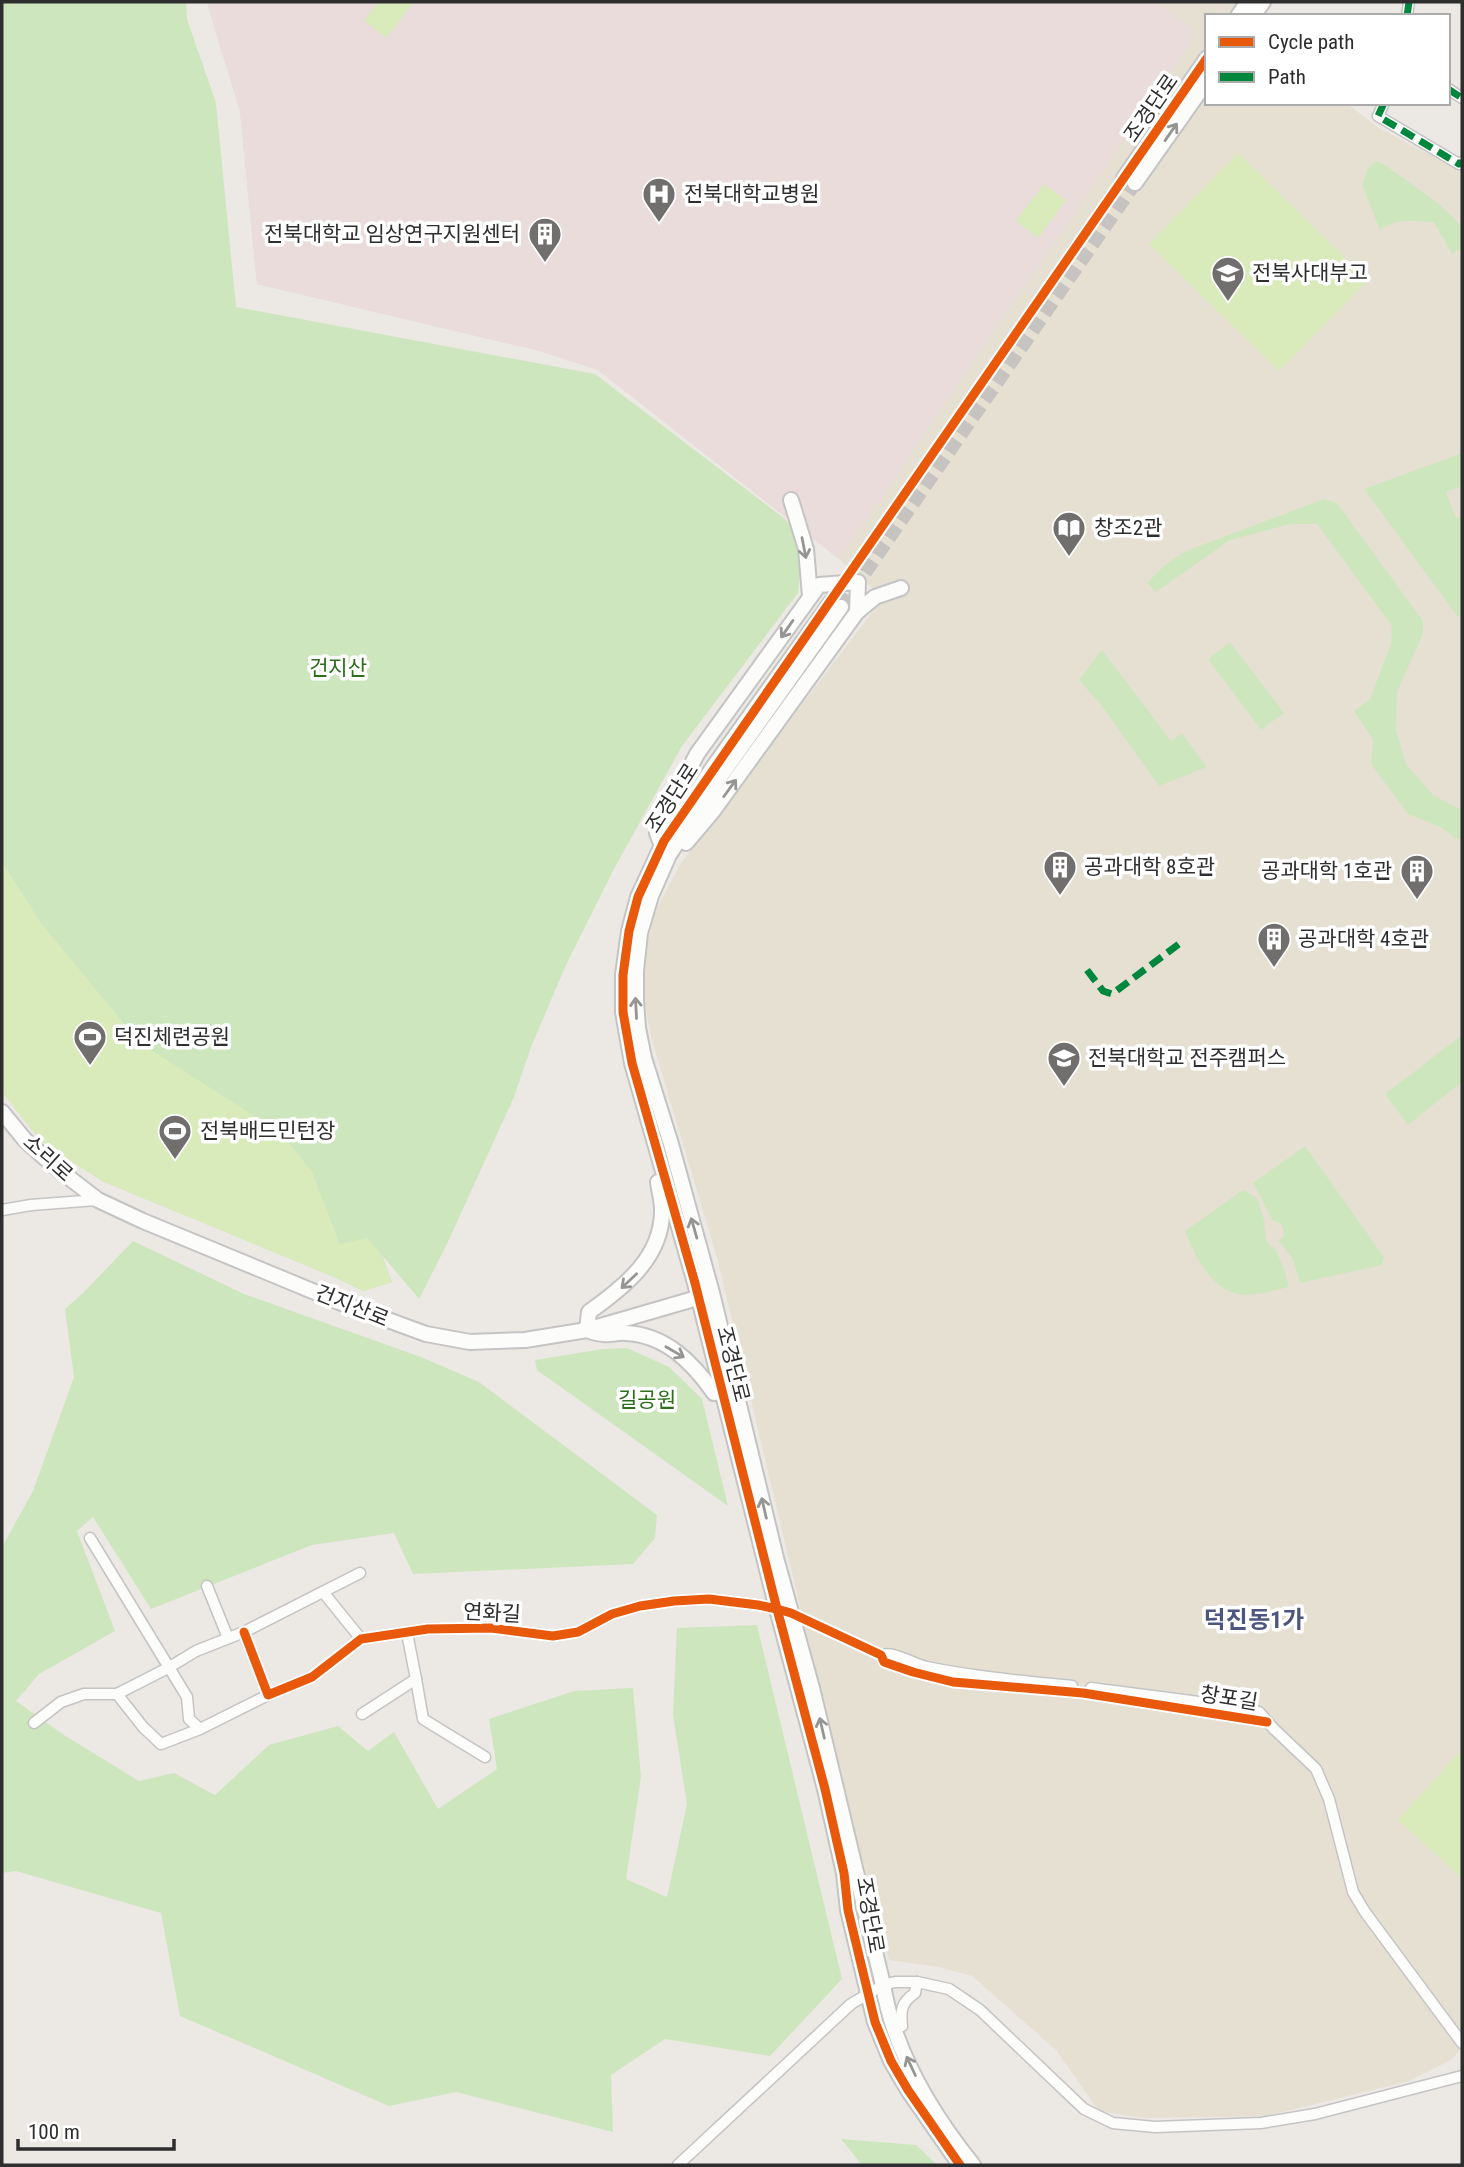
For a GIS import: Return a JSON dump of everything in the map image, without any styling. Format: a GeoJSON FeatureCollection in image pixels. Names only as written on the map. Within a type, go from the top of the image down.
{"type":"FeatureCollection","features":[{"type":"Feature","properties":{"kind":"street","name":"조경단로"},"geometry":{"type":"LineString","coordinates":[[1205,61],[1129,180],[1205,84]]}},
{"type":"Feature","properties":{"kind":"street"},"geometry":{"type":"LineString","coordinates":[[1383,105],[1378,117],[1460,164],[1462,162]]}},
{"type":"Feature","properties":{"kind":"street"},"geometry":{"type":"LineString","coordinates":[[791,500],[806,549],[810,596]]}},
{"type":"Feature","properties":{"kind":"street"},"geometry":{"type":"LineString","coordinates":[[858,612],[858,582],[819,585],[810,596],[697,754],[657,833],[666,850],[676,855],[713,811],[858,612],[875,597],[901,588]]}},
{"type":"Feature","properties":{"kind":"street","name":"조경단로"},"geometry":{"type":"LineString","coordinates":[[836,604],[720,777],[666,850],[638,897],[629,931],[623,975],[623,1012],[626,1034],[656,1149],[705,1295],[722,1391],[784,1611],[812,1688],[888,2015],[935,2113],[973,2165]]}},
{"type":"Feature","properties":{"kind":"street","name":"조경단로"},"geometry":{"type":"LineString","coordinates":[[666,850],[640,933],[636,971],[638,1028],[643,1058],[671,1144],[705,1295],[784,1611],[844,1873],[848,1910],[875,2022],[891,2061],[908,2090],[960,2165]]}},
{"type":"Feature","properties":{"kind":"street","name":"소리로"},"geometry":{"type":"LineString","coordinates":[[2,1112],[25,1140],[98,1200]]}},
{"type":"Feature","properties":{"kind":"street"},"geometry":{"type":"LineString","coordinates":[[656,1149],[662,1210],[653,1247],[645,1264],[634,1276],[589,1312],[587,1330],[603,1334],[626,1332],[651,1338],[684,1356],[714,1393],[722,1391]]}},
{"type":"Feature","properties":{"kind":"street"},"geometry":{"type":"LineString","coordinates":[[2,1210],[98,1200]]}},
{"type":"Feature","properties":{"kind":"street","name":"건지산로"},"geometry":{"type":"LineString","coordinates":[[98,1200],[350,1306],[426,1334],[470,1342],[496,1342],[587,1330],[705,1295]]}},
{"type":"Feature","properties":{"kind":"street"},"geometry":{"type":"LineString","coordinates":[[90,1538],[187,1697],[189,1719],[200,1729]]}},
{"type":"Feature","properties":{"kind":"street"},"geometry":{"type":"LineString","coordinates":[[34,1723],[61,1702],[84,1694],[117,1694],[196,1651],[244,1632],[360,1573]]}},
{"type":"Feature","properties":{"kind":"street"},"geometry":{"type":"LineString","coordinates":[[207,1586],[228,1638]]}},
{"type":"Feature","properties":{"kind":"street"},"geometry":{"type":"LineString","coordinates":[[117,1694],[143,1727],[161,1744],[200,1729],[268,1695],[312,1677],[361,1639],[323,1592]]}},
{"type":"Feature","properties":{"kind":"street","name":"연화길"},"geometry":{"type":"LineString","coordinates":[[361,1639],[428,1629],[491,1628],[553,1636],[578,1632],[612,1614],[640,1606],[709,1599],[784,1611]]}},
{"type":"Feature","properties":{"kind":"street","name":"창포길"},"geometry":{"type":"LineString","coordinates":[[784,1611],[881,1655],[889,1653],[917,1665],[958,1674],[1245,1708],[1259,1712],[1315,1769],[1329,1799],[1353,1892],[1462,2043]]}},
{"type":"Feature","properties":{"kind":"street"},"geometry":{"type":"LineString","coordinates":[[244,1632],[268,1695]]}},
{"type":"Feature","properties":{"kind":"street"},"geometry":{"type":"LineString","coordinates":[[407,1633],[423,1719],[485,1757]]}},
{"type":"Feature","properties":{"kind":"street"},"geometry":{"type":"LineString","coordinates":[[362,1714],[416,1679]]}},
{"type":"Feature","properties":{"kind":"street"},"geometry":{"type":"LineString","coordinates":[[678,2165],[851,2004],[883,1985],[895,1982],[918,1982],[949,1989],[980,2010],[1084,2109],[1114,2123],[1155,2127],[1261,2123],[1315,2114],[1462,2076]]}},
{"type":"Feature","properties":{"kind":"street"},"geometry":{"type":"LineString","coordinates":[[894,2030],[902,2026],[904,2000],[915,1993],[918,1982]]}},
{"type":"Feature","properties":{"kind":"shaded area","name":"전북대학교 전주캠퍼스"},"geometry":{"type":"Polygon","coordinates":[[[208,2],[1246,2],[1251,14],[1205,14],[1205,105],[1349,105],[1379,128],[1458,170],[1462,169],[1462,2048],[1451,2060],[1409,2081],[1266,2116],[1142,2118],[1099,2111],[1056,2050],[972,1976],[939,1967],[889,1960],[840,1775],[718,1261],[652,1040],[643,996],[643,961],[656,910],[681,863],[883,598],[839,559],[598,370],[540,351],[257,284],[240,111],[208,2]]]}},
{"type":"Feature","properties":{"kind":"shaded area","name":"전북대학교병원"},"geometry":{"type":"Polygon","coordinates":[[[208,2],[1158,2],[1192,29],[1193,39],[839,559],[598,370],[540,351],[257,284],[240,111],[208,2]]]}},
{"type":"Feature","properties":{"kind":"green space","name":"건지산"},"geometry":{"type":"Polygon","coordinates":[[[2,2],[186,2],[187,19],[216,103],[236,307],[595,374],[785,519],[798,537],[801,562],[798,593],[682,746],[615,867],[566,965],[531,1047],[514,1097],[419,1299],[382,1255],[392,1282],[363,1291],[102,1181],[41,1141],[2,1092],[2,2]]]}},
{"type":"Feature","properties":{"kind":"green space"},"geometry":{"type":"Polygon","coordinates":[[[379,2],[414,2],[386,38],[364,21],[379,2]]]}},
{"type":"Feature","properties":{"kind":"green space"},"geometry":{"type":"Polygon","coordinates":[[[1238,153],[1368,280],[1279,371],[1149,244],[1238,153]]]}},
{"type":"Feature","properties":{"kind":"green space"},"geometry":{"type":"Polygon","coordinates":[[[1376,161],[1424,193],[1462,227],[1462,248],[1452,254],[1434,222],[1400,221],[1380,230],[1362,185],[1368,168],[1376,161]]]}},
{"type":"Feature","properties":{"kind":"green space"},"geometry":{"type":"Polygon","coordinates":[[[1044,184],[1066,200],[1038,238],[1016,221],[1044,184]]]}},
{"type":"Feature","properties":{"kind":"green space"},"geometry":{"type":"Polygon","coordinates":[[[1462,453],[1462,486],[1446,492],[1456,518],[1462,516],[1462,615],[1458,617],[1364,489],[1462,453]]]}},
{"type":"Feature","properties":{"kind":"green space"},"geometry":{"type":"Polygon","coordinates":[[[1324,499],[1337,503],[1423,621],[1423,634],[1397,692],[1396,730],[1406,764],[1433,795],[1462,810],[1462,840],[1442,828],[1408,814],[1371,764],[1373,740],[1354,711],[1370,699],[1391,644],[1392,626],[1317,524],[1291,524],[1230,540],[1156,592],[1147,583],[1165,565],[1186,551],[1324,499]]]}},
{"type":"Feature","properties":{"kind":"green space"},"geometry":{"type":"Polygon","coordinates":[[[1230,642],[1284,713],[1261,730],[1208,659],[1230,642]]]}},
{"type":"Feature","properties":{"kind":"green space"},"geometry":{"type":"Polygon","coordinates":[[[1102,650],[1171,741],[1182,733],[1207,767],[1159,786],[1102,706],[1079,680],[1102,650]]]}},
{"type":"Feature","properties":{"kind":"green space","name":"덕진체련공원"},"geometry":{"type":"Polygon","coordinates":[[[2,862],[41,923],[140,1043],[281,1133],[312,1172],[340,1244],[367,1238],[380,1253],[392,1282],[363,1291],[102,1181],[41,1141],[2,1092],[2,862]]]}},
{"type":"Feature","properties":{"kind":"green space"},"geometry":{"type":"Polygon","coordinates":[[[1462,1035],[1462,1082],[1408,1125],[1385,1094],[1462,1035]]]}},
{"type":"Feature","properties":{"kind":"green space"},"geometry":{"type":"Polygon","coordinates":[[[1305,1146],[1384,1257],[1382,1265],[1300,1283],[1293,1259],[1278,1240],[1284,1233],[1281,1224],[1273,1221],[1253,1183],[1305,1146]]]}},
{"type":"Feature","properties":{"kind":"green space"},"geometry":{"type":"Polygon","coordinates":[[[1243,1190],[1257,1198],[1267,1242],[1276,1250],[1289,1287],[1256,1294],[1234,1293],[1215,1281],[1194,1252],[1185,1231],[1243,1190]]]}},
{"type":"Feature","properties":{"kind":"green space"},"geometry":{"type":"Polygon","coordinates":[[[133,1241],[244,1294],[421,1357],[479,1382],[657,1515],[655,1538],[633,1564],[413,1574],[394,1533],[312,1545],[151,1609],[93,1517],[77,1531],[115,1631],[39,1674],[16,1701],[64,1735],[139,1781],[174,1773],[215,1795],[269,1745],[338,1726],[368,1751],[394,1732],[438,1809],[497,1769],[489,1719],[574,1691],[633,1688],[641,1777],[626,1879],[667,1897],[687,1804],[673,1715],[677,1628],[757,1625],[842,1979],[770,2056],[665,2039],[611,2075],[613,2132],[456,2092],[389,2106],[180,2016],[161,1913],[16,1871],[2,1873],[2,1547],[33,1491],[74,1377],[65,1309],[133,1241]]]}},
{"type":"Feature","properties":{"kind":"green space","name":"길공원"},"geometry":{"type":"Polygon","coordinates":[[[627,1348],[669,1367],[702,1399],[728,1506],[537,1370],[535,1360],[603,1349],[627,1348]]]}},
{"type":"Feature","properties":{"kind":"green space"},"geometry":{"type":"Polygon","coordinates":[[[1462,1749],[1462,1878],[1398,1820],[1462,1749]]]}},
{"type":"Feature","properties":{"kind":"green space"},"geometry":{"type":"Polygon","coordinates":[[[841,2139],[916,2145],[937,2165],[862,2165],[841,2139]]]}},
{"type":"Feature","properties":{"kind":"tunnel"},"geometry":{"type":"LineString","coordinates":[[832,601],[1124,178]]}},
{"type":"Feature","properties":{"kind":"tunnel"},"geometry":{"type":"LineString","coordinates":[[841,607],[1135,183]]}},
{"type":"Feature","properties":{"kind":"marked path"},"geometry":{"type":"LineString","coordinates":[[1407,14],[1409,2]]}},
{"type":"Feature","properties":{"kind":"marked path"},"geometry":{"type":"LineString","coordinates":[[1450,90],[1462,98]]}},
{"type":"Feature","properties":{"kind":"marked path"},"geometry":{"type":"LineString","coordinates":[[1383,105],[1378,116],[1459,164],[1462,162]]}},
{"type":"Feature","properties":{"kind":"marked path"},"geometry":{"type":"LineString","coordinates":[[1087,970],[1103,991],[1112,994],[1183,941]]}},
{"type":"Feature","properties":{"kind":"cycle path"},"geometry":{"type":"LineString","coordinates":[[960,2165],[908,2090],[891,2061],[875,2022],[848,1910],[844,1873],[825,1789],[695,1283],[632,1063],[623,1012],[623,975],[629,931],[638,897],[664,841],[1205,61]]}},
{"type":"Feature","properties":{"kind":"cycle path"},"geometry":{"type":"LineString","coordinates":[[244,1632],[268,1695],[312,1677],[361,1639],[428,1629],[491,1628],[553,1636],[578,1632],[612,1614],[640,1606],[709,1599],[758,1605],[791,1613],[881,1655],[884,1662],[953,1682],[1083,1693],[1267,1722]]}},
{"type":"Feature","properties":{"kind":"place","name":"전북대학교병원"},"geometry":{"type":"Point","coordinates":[659,224]}},
{"type":"Feature","properties":{"kind":"place","name":"전북대학교 임상연구지원센터"},"geometry":{"type":"Point","coordinates":[545,264]}},
{"type":"Feature","properties":{"kind":"place","name":"전북사대부고"},"geometry":{"type":"Point","coordinates":[1228,303]}},
{"type":"Feature","properties":{"kind":"place","name":"창조2관"},"geometry":{"type":"Point","coordinates":[1069,558]}},
{"type":"Feature","properties":{"kind":"place","name":"공과대학 8호관"},"geometry":{"type":"Point","coordinates":[1060,897]}},
{"type":"Feature","properties":{"kind":"place","name":"공과대학 1호관"},"geometry":{"type":"Point","coordinates":[1417,901]}},
{"type":"Feature","properties":{"kind":"place","name":"공과대학 4호관"},"geometry":{"type":"Point","coordinates":[1274,969]}},
{"type":"Feature","properties":{"kind":"place","name":"덕진체련공원"},"geometry":{"type":"Point","coordinates":[90,1067]}},
{"type":"Feature","properties":{"kind":"place","name":"전북대학교 전주캠퍼스"},"geometry":{"type":"Point","coordinates":[1064,1088]}},
{"type":"Feature","properties":{"kind":"place","name":"전북배드민턴장"},"geometry":{"type":"Point","coordinates":[175,1161]}},
{"type":"Feature","properties":{"kind":"district","name":"덕진동1가"},"geometry":{"type":"Point","coordinates":[1254,1620]}}]}
